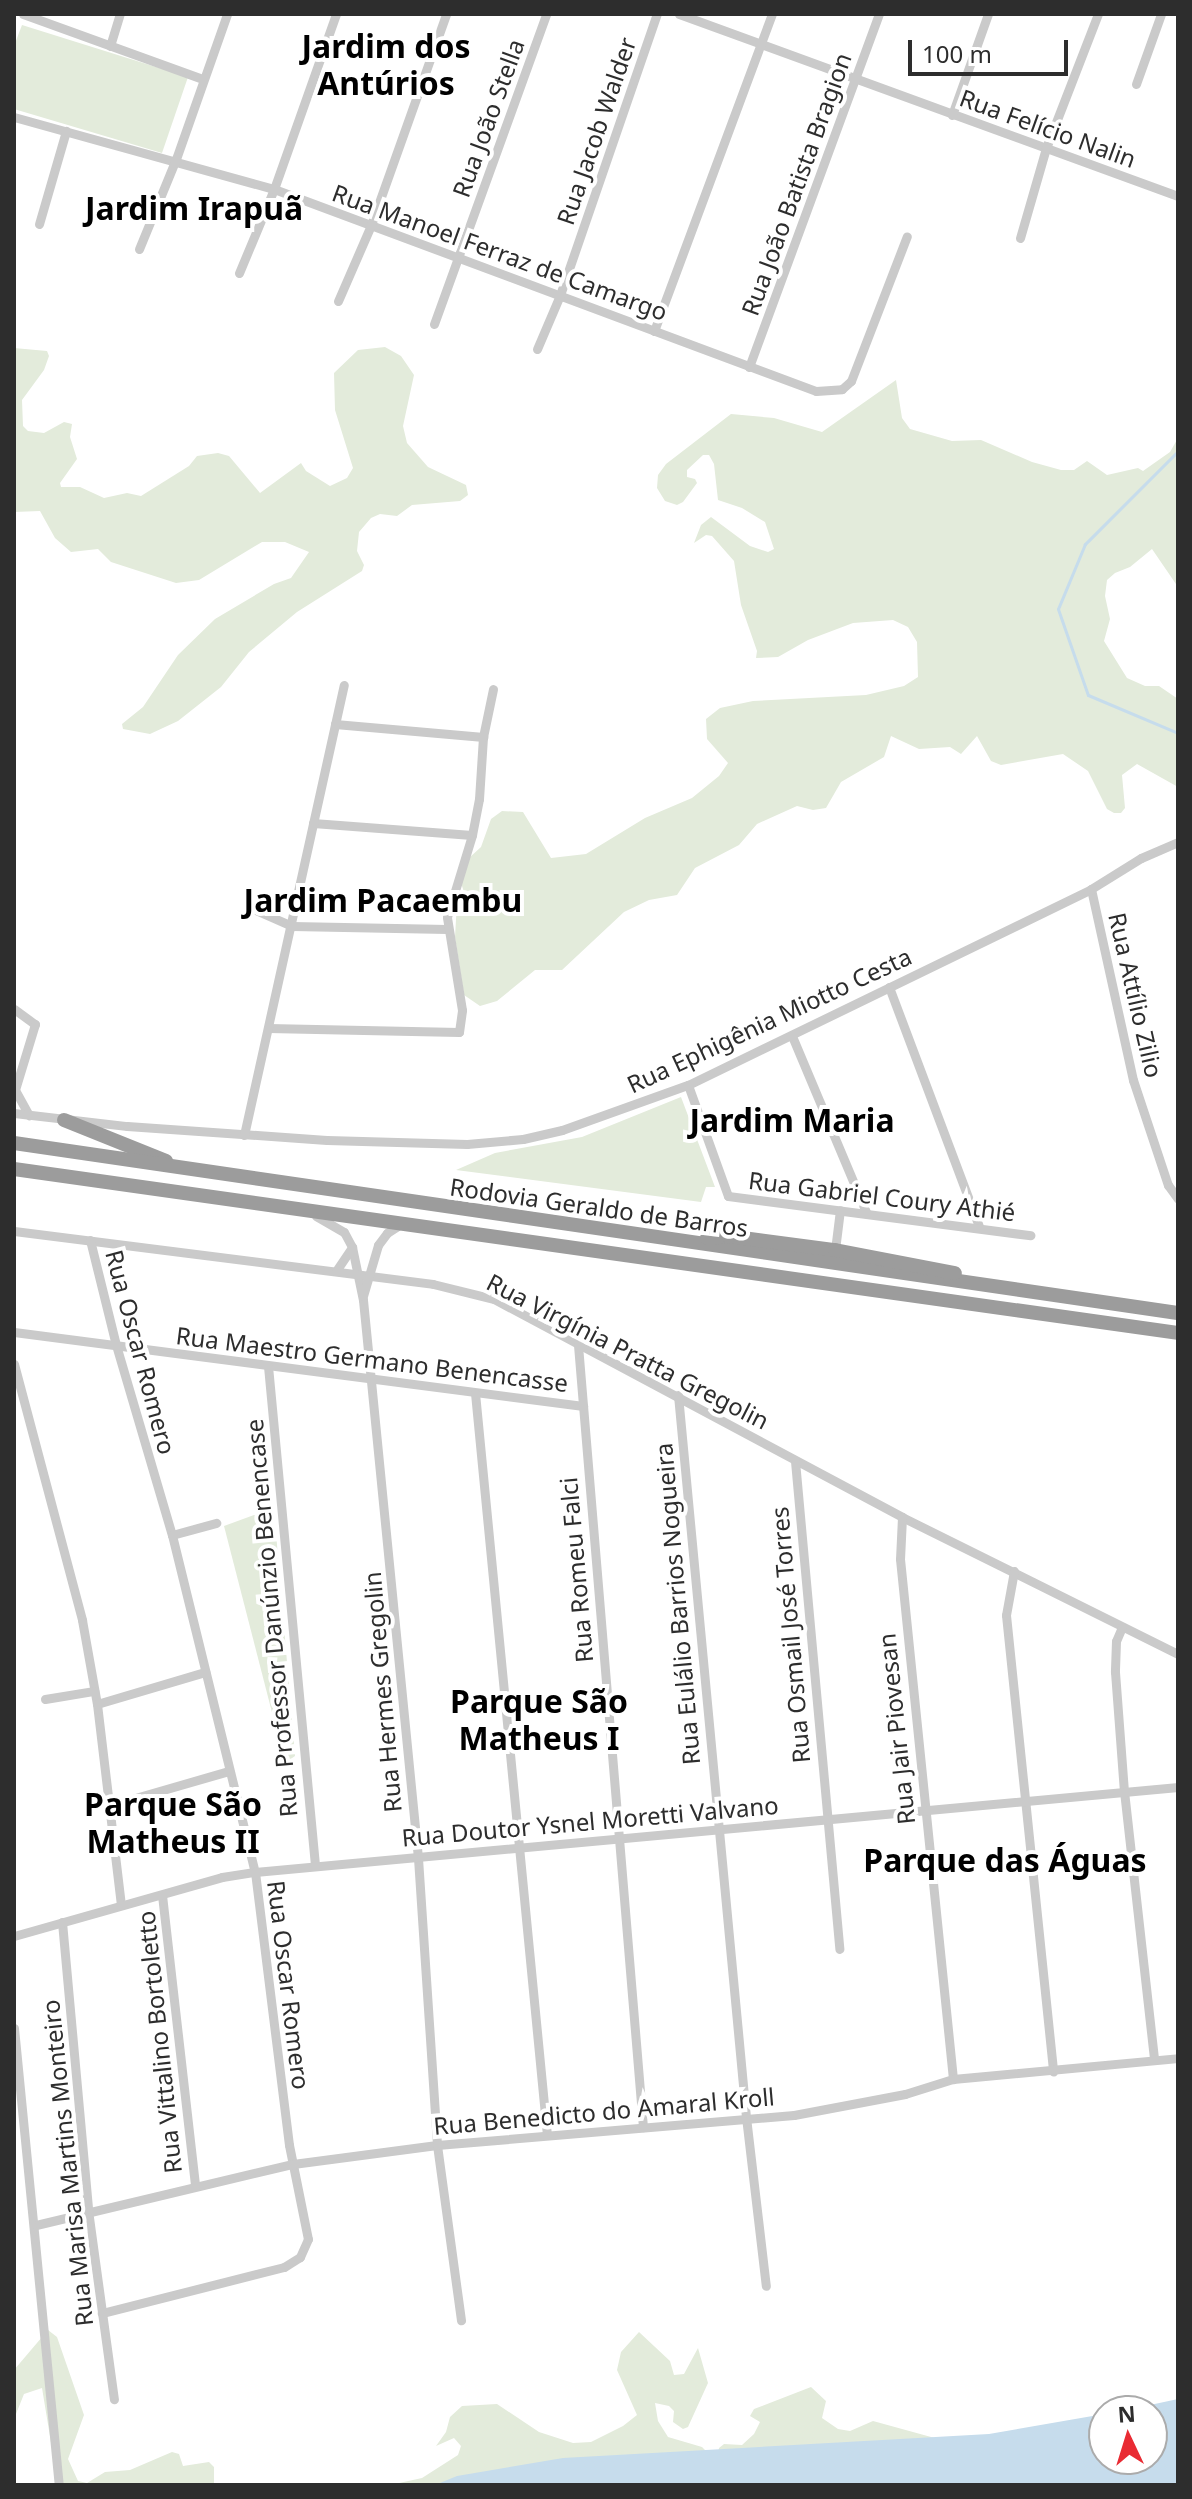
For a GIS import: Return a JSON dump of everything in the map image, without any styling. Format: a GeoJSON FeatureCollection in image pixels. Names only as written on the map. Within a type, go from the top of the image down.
{"type":"FeatureCollection","features":[{"type":"Feature","properties":{"kind":"highway"},"geometry":{"type":"LineString","coordinates":[[64,1120],[189,1170]]}},
{"type":"Feature","properties":{"kind":"highway","name":"Rodovia Geraldo de Barros"},"geometry":{"type":"LineString","coordinates":[[14,1143],[1178,1313]]}},
{"type":"Feature","properties":{"kind":"highway","name":"Rodovia Geraldo de Barros"},"geometry":{"type":"LineString","coordinates":[[14,1169],[1178,1333]]}},
{"type":"Feature","properties":{"kind":"highway"},"geometry":{"type":"LineString","coordinates":[[679,1240],[728,1236],[835,1250],[934,1267],[1001,1286]]}},
{"type":"Feature","properties":{"kind":"street"},"geometry":{"type":"LineString","coordinates":[[23,14],[203,79]]}},
{"type":"Feature","properties":{"kind":"street"},"geometry":{"type":"LineString","coordinates":[[110,46],[120,14]]}},
{"type":"Feature","properties":{"kind":"street"},"geometry":{"type":"LineString","coordinates":[[139,249],[176,159],[227,14]]}},
{"type":"Feature","properties":{"kind":"street"},"geometry":{"type":"LineString","coordinates":[[239,273],[274,189],[336,14]]}},
{"type":"Feature","properties":{"kind":"street"},"geometry":{"type":"LineString","coordinates":[[338,301],[371,225],[446,14]]}},
{"type":"Feature","properties":{"kind":"street","name":"Rua João Stella"},"geometry":{"type":"LineString","coordinates":[[434,324],[546,14]]}},
{"type":"Feature","properties":{"kind":"street","name":"Rua Jacob Walder"},"geometry":{"type":"LineString","coordinates":[[537,349],[560,295],[657,14]]}},
{"type":"Feature","properties":{"kind":"street","name":"Rua Felício Nalin"},"geometry":{"type":"LineString","coordinates":[[679,14],[1178,196]]}},
{"type":"Feature","properties":{"kind":"street"},"geometry":{"type":"LineString","coordinates":[[654,331],[772,14]]}},
{"type":"Feature","properties":{"kind":"street","name":"Rua João Batista Bragion"},"geometry":{"type":"LineString","coordinates":[[749,367],[879,14]]}},
{"type":"Feature","properties":{"kind":"street"},"geometry":{"type":"LineString","coordinates":[[952,115],[988,14]]}},
{"type":"Feature","properties":{"kind":"street"},"geometry":{"type":"LineString","coordinates":[[1020,238],[1046,148],[1098,14]]}},
{"type":"Feature","properties":{"kind":"street"},"geometry":{"type":"LineString","coordinates":[[1136,84],[1161,14]]}},
{"type":"Feature","properties":{"kind":"street","name":"Rua Manoel Ferraz de Camargo"},"geometry":{"type":"LineString","coordinates":[[14,117],[176,159],[274,189],[816,391],[842,389],[851,381],[907,236]]}},
{"type":"Feature","properties":{"kind":"street"},"geometry":{"type":"LineString","coordinates":[[39,224],[66,131]]}},
{"type":"Feature","properties":{"kind":"street"},"geometry":{"type":"LineString","coordinates":[[244,1135],[344,685]]}},
{"type":"Feature","properties":{"kind":"street"},"geometry":{"type":"LineString","coordinates":[[268,1028],[459,1032],[462,1022],[447,929],[449,903],[472,835],[479,799],[483,737],[493,689]]}},
{"type":"Feature","properties":{"kind":"street"},"geometry":{"type":"LineString","coordinates":[[335,724],[483,737]]}},
{"type":"Feature","properties":{"kind":"street"},"geometry":{"type":"LineString","coordinates":[[313,823],[472,835]]}},
{"type":"Feature","properties":{"kind":"street","name":"Rua Ephigênia Miotto Cesta"},"geometry":{"type":"LineString","coordinates":[[14,1113],[244,1135],[496,1142],[562,1130],[604,1118],[688,1085],[1091,889],[1141,858],[1178,842]]}},
{"type":"Feature","properties":{"kind":"street","name":"Rua Attílio Zilio"},"geometry":{"type":"LineString","coordinates":[[1091,889],[1133,1080],[1168,1185],[1178,1199]]}},
{"type":"Feature","properties":{"kind":"street"},"geometry":{"type":"LineString","coordinates":[[251,908],[292,926],[447,929]]}},
{"type":"Feature","properties":{"kind":"street"},"geometry":{"type":"LineString","coordinates":[[889,987],[979,1226]]}},
{"type":"Feature","properties":{"kind":"street"},"geometry":{"type":"LineString","coordinates":[[14,1009],[35,1024],[15,1090],[29,1115]]}},
{"type":"Feature","properties":{"kind":"street"},"geometry":{"type":"LineString","coordinates":[[792,1036],[866,1212]]}},
{"type":"Feature","properties":{"kind":"street","name":"Rua Gabriel Coury Athié"},"geometry":{"type":"LineString","coordinates":[[688,1085],[728,1196],[1030,1235]]}},
{"type":"Feature","properties":{"kind":"street"},"geometry":{"type":"LineString","coordinates":[[293,1207],[333,1223],[344,1232],[352,1247],[336,1271]]}},
{"type":"Feature","properties":{"kind":"street"},"geometry":{"type":"LineString","coordinates":[[835,1250],[840,1210]]}},
{"type":"Feature","properties":{"kind":"street","name":"Rua Hermes Gregolin"},"geometry":{"type":"LineString","coordinates":[[363,1300],[382,1237],[402,1223]]}},
{"type":"Feature","properties":{"kind":"street","name":"Rua Virgínia Pratta Gregolin"},"geometry":{"type":"LineString","coordinates":[[14,1231],[369,1275],[486,1296],[678,1395],[902,1517],[1178,1654]]}},
{"type":"Feature","properties":{"kind":"street","name":"Rua Oscar Romero"},"geometry":{"type":"LineString","coordinates":[[90,1240],[116,1345],[172,1535],[255,1872],[293,2164],[308,2239],[303,2253],[294,2262],[263,2274],[102,2313]]}},
{"type":"Feature","properties":{"kind":"street","name":"Rua Hermes Gregolin"},"geometry":{"type":"LineString","coordinates":[[352,1247],[363,1300],[372,1377],[418,1858],[437,2145],[461,2320]]}},
{"type":"Feature","properties":{"kind":"street","name":"Rua Maestro Germano Benencasse"},"geometry":{"type":"LineString","coordinates":[[14,1332],[583,1406]]}},
{"type":"Feature","properties":{"kind":"street","name":"Rua Romeu Falci"},"geometry":{"type":"LineString","coordinates":[[578,1345],[643,2127]]}},
{"type":"Feature","properties":{"kind":"street"},"geometry":{"type":"LineString","coordinates":[[14,1364],[76,1590],[97,1704],[121,1905]]}},
{"type":"Feature","properties":{"kind":"street","name":"Rua Professor Danúnzio Benencase"},"geometry":{"type":"LineString","coordinates":[[268,1366],[315,1865]]}},
{"type":"Feature","properties":{"kind":"street"},"geometry":{"type":"LineString","coordinates":[[475,1393],[547,2135]]}},
{"type":"Feature","properties":{"kind":"street","name":"Rua Eulálio Barrios Nogueira"},"geometry":{"type":"LineString","coordinates":[[678,1395],[746,2117],[766,2286]]}},
{"type":"Feature","properties":{"kind":"street","name":"Rua Osmail José Torres"},"geometry":{"type":"LineString","coordinates":[[795,1461],[839,1949]]}},
{"type":"Feature","properties":{"kind":"street","name":"Rua Jair Piovesan"},"geometry":{"type":"LineString","coordinates":[[902,1517],[900,1559],[953,2079]]}},
{"type":"Feature","properties":{"kind":"street"},"geometry":{"type":"LineString","coordinates":[[172,1535],[216,1523]]}},
{"type":"Feature","properties":{"kind":"street"},"geometry":{"type":"LineString","coordinates":[[1014,1571],[1006,1615],[1053,2072]]}},
{"type":"Feature","properties":{"kind":"street"},"geometry":{"type":"LineString","coordinates":[[1122,1627],[1114,1652],[1124,1791],[1154,2059]]}},
{"type":"Feature","properties":{"kind":"street"},"geometry":{"type":"LineString","coordinates":[[97,1704],[205,1672]]}},
{"type":"Feature","properties":{"kind":"street"},"geometry":{"type":"LineString","coordinates":[[45,1699],[94,1691]]}},
{"type":"Feature","properties":{"kind":"street"},"geometry":{"type":"LineString","coordinates":[[111,1805],[229,1771]]}},
{"type":"Feature","properties":{"kind":"street","name":"Rua Doutor Ysnel Moretti Valvano"},"geometry":{"type":"LineString","coordinates":[[14,1936],[222,1877],[255,1872],[1178,1787]]}},
{"type":"Feature","properties":{"kind":"street","name":"Rua Vittalino Bortoletto"},"geometry":{"type":"LineString","coordinates":[[162,1895],[195,2186]]}},
{"type":"Feature","properties":{"kind":"street","name":"Rua Marisa Martins Monteiro"},"geometry":{"type":"LineString","coordinates":[[62,1922],[88,2210],[114,2399]]}},
{"type":"Feature","properties":{"kind":"street"},"geometry":{"type":"LineString","coordinates":[[14,2028],[36,2225],[59,2485]]}},
{"type":"Feature","properties":{"kind":"street","name":"Rua Benedicto do Amaral Kroll"},"geometry":{"type":"LineString","coordinates":[[36,2225],[88,2210],[293,2164],[437,2145],[859,2104],[953,2079],[1178,2058]]}},
{"type":"Feature","properties":{"kind":"green space"},"geometry":{"type":"Polygon","coordinates":[[[22,25],[188,77],[162,153],[14,109],[14,46],[22,25]]]}},
{"type":"Feature","properties":{"kind":"green space"},"geometry":{"type":"Polygon","coordinates":[[[385,347],[401,356],[414,375],[403,426],[407,443],[428,467],[466,485],[468,495],[460,501],[412,505],[397,516],[380,514],[371,518],[359,532],[357,551],[364,565],[362,571],[297,612],[249,652],[221,687],[178,721],[150,734],[123,729],[122,724],[143,707],[178,655],[215,619],[274,584],[291,578],[309,552],[285,542],[262,542],[199,580],[176,583],[111,562],[98,549],[71,552],[55,538],[40,511],[14,512],[14,348],[47,351],[49,356],[44,370],[22,400],[23,426],[28,431],[44,433],[64,422],[72,424],[70,437],[77,459],[60,483],[61,487],[80,487],[104,498],[127,493],[141,496],[189,466],[197,456],[218,453],[229,456],[260,493],[301,463],[306,471],[330,486],[347,478],[353,468],[335,410],[334,373],[358,350],[385,347]]]}},
{"type":"Feature","properties":{"kind":"green space"},"geometry":{"type":"Polygon","coordinates":[[[896,380],[902,418],[910,429],[952,441],[981,440],[1032,462],[1061,470],[1074,470],[1087,461],[1107,475],[1138,468],[1143,471],[1170,452],[1178,438],[1178,587],[1152,549],[1130,567],[1115,573],[1107,580],[1105,596],[1110,619],[1104,641],[1127,678],[1145,686],[1159,686],[1178,699],[1178,787],[1137,764],[1122,775],[1125,808],[1121,813],[1114,813],[1107,809],[1088,771],[1063,754],[1001,765],[991,761],[977,736],[961,754],[950,747],[919,749],[891,736],[884,757],[841,782],[826,808],[813,810],[797,806],[757,824],[739,845],[695,868],[677,895],[649,900],[624,912],[562,970],[535,970],[497,1001],[480,1006],[464,995],[455,937],[457,902],[464,892],[460,880],[469,858],[481,847],[491,819],[502,811],[523,812],[551,858],[586,854],[645,818],[692,798],[719,776],[728,763],[707,739],[706,719],[720,708],[753,701],[866,695],[904,686],[918,677],[917,642],[908,627],[893,620],[853,623],[808,640],[778,657],[756,658],[757,651],[741,605],[734,561],[712,536],[706,535],[694,543],[701,525],[711,517],[750,546],[768,552],[774,549],[765,522],[742,508],[718,500],[714,464],[709,455],[703,455],[687,470],[687,477],[695,479],[697,483],[683,502],[677,505],[665,501],[657,488],[658,475],[666,464],[731,414],[774,418],[822,432],[896,380]]]}},
{"type":"Feature","properties":{"kind":"green space"},"geometry":{"type":"Polygon","coordinates":[[[681,1097],[715,1187],[706,1187],[701,1202],[456,1170],[495,1153],[582,1137],[681,1097]]]}},
{"type":"Feature","properties":{"kind":"green space"},"geometry":{"type":"Polygon","coordinates":[[[254,1515],[264,1516],[276,1533],[295,1756],[285,1763],[224,1526],[254,1515]]]}},
{"type":"Feature","properties":{"kind":"green space"},"geometry":{"type":"Polygon","coordinates":[[[48,2330],[57,2337],[84,2415],[68,2459],[78,2481],[87,2483],[105,2472],[130,2470],[172,2452],[179,2454],[183,2466],[209,2462],[214,2467],[214,2485],[58,2485],[42,2388],[24,2394],[14,2419],[14,2370],[48,2330]]]}},
{"type":"Feature","properties":{"kind":"green space"},"geometry":{"type":"Polygon","coordinates":[[[639,2332],[670,2361],[674,2375],[684,2374],[698,2348],[708,2383],[688,2427],[683,2429],[673,2422],[674,2411],[669,2406],[655,2403],[658,2421],[668,2437],[702,2447],[709,2454],[671,2485],[390,2485],[422,2478],[458,2455],[461,2446],[454,2438],[436,2446],[446,2432],[450,2417],[462,2406],[497,2404],[539,2432],[573,2443],[591,2442],[623,2426],[637,2415],[617,2370],[621,2352],[639,2332]]]}},
{"type":"Feature","properties":{"kind":"green space"},"geometry":{"type":"Polygon","coordinates":[[[811,2387],[826,2401],[822,2418],[838,2429],[850,2431],[873,2421],[942,2440],[717,2459],[719,2448],[724,2444],[742,2445],[754,2434],[760,2422],[750,2416],[754,2409],[811,2387]]]}},
{"type":"Feature","properties":{"kind":"water"},"geometry":{"type":"Polygon","coordinates":[[[1178,2399],[1178,2485],[435,2485],[457,2476],[563,2458],[989,2434],[1088,2417],[1088,2475],[1168,2475],[1168,2401],[1178,2399]]]}},
{"type":"Feature","properties":{"kind":"waterway"},"geometry":{"type":"LineString","coordinates":[[1178,451],[1085,544],[1058,609],[1088,695],[1178,733]]}},
{"type":"Feature","properties":{"kind":"district","name":"Jardim dos Antúrios"},"geometry":{"type":"Point","coordinates":[386,66]}},
{"type":"Feature","properties":{"kind":"district","name":"Jardim Irapuã"},"geometry":{"type":"Point","coordinates":[194,208]}},
{"type":"Feature","properties":{"kind":"district","name":"Jardim Pacaembu"},"geometry":{"type":"Point","coordinates":[383,900]}},
{"type":"Feature","properties":{"kind":"district","name":"Jardim Maria"},"geometry":{"type":"Point","coordinates":[792,1120]}},
{"type":"Feature","properties":{"kind":"district","name":"Parque São Matheus I"},"geometry":{"type":"Point","coordinates":[539,1720]}},
{"type":"Feature","properties":{"kind":"district","name":"Parque São Matheus II"},"geometry":{"type":"Point","coordinates":[173,1824]}},
{"type":"Feature","properties":{"kind":"district","name":"Parque das Águas"},"geometry":{"type":"Point","coordinates":[1005,1860]}}]}
